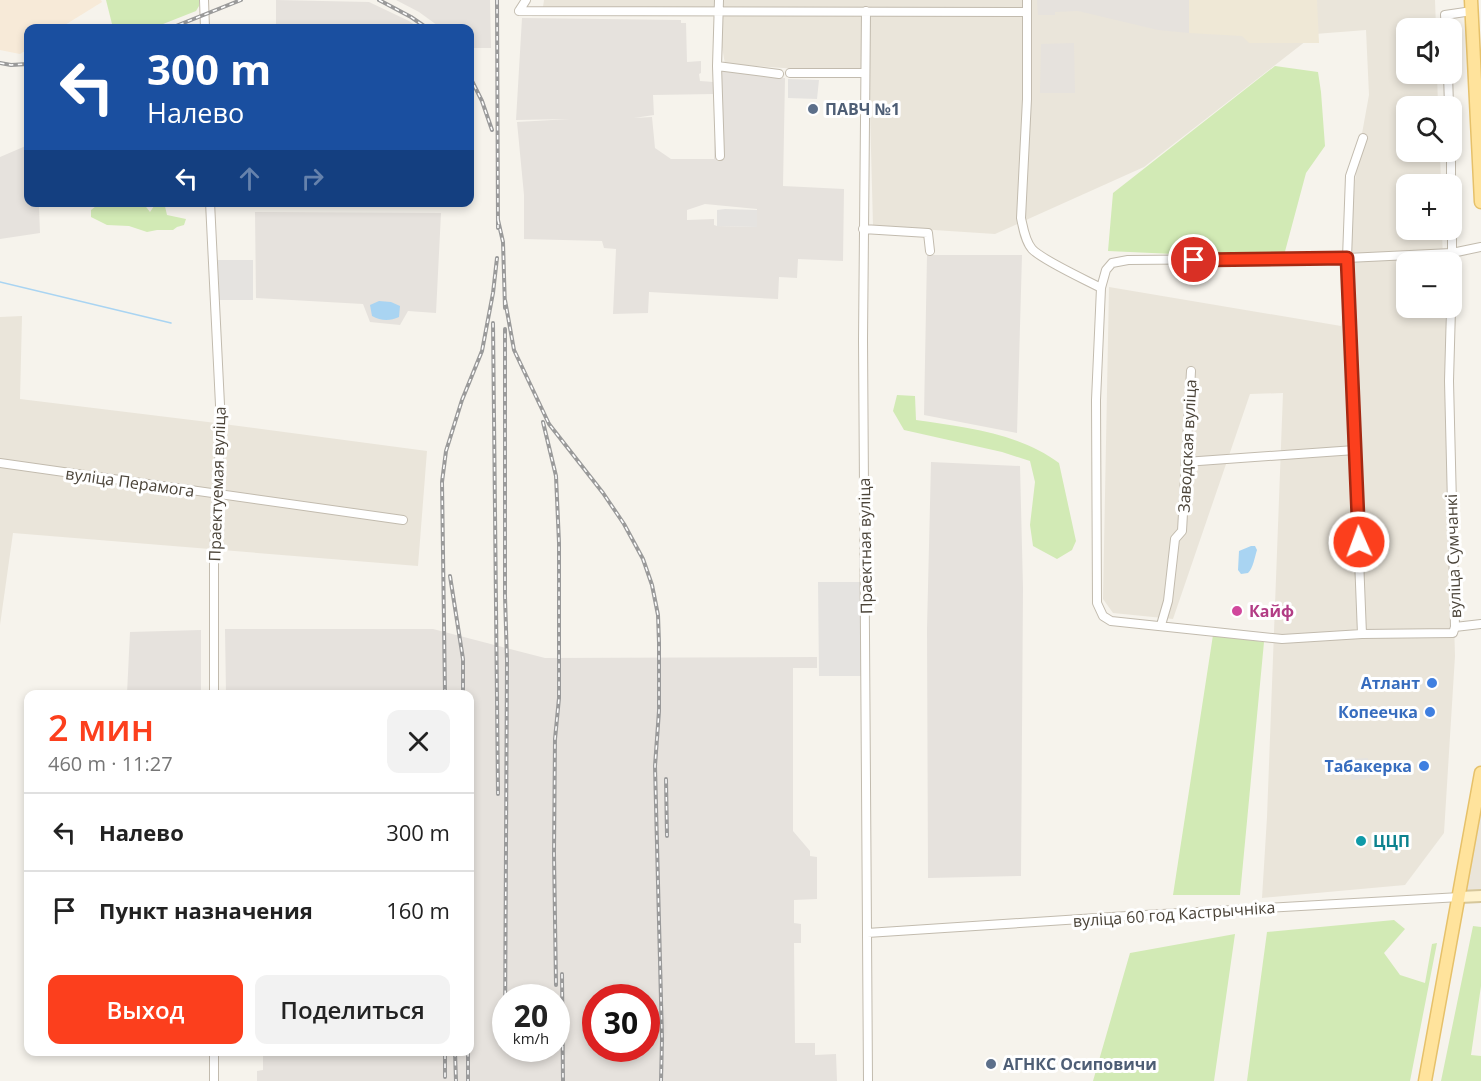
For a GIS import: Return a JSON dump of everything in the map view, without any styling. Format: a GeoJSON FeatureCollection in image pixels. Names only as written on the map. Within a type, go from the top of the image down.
{"type":"FeatureCollection","features":[{"type":"Feature","properties":{"kind":"main road"},"geometry":{"type":"LineString","coordinates":[[1472,6],[1481,202]]}},
{"type":"Feature","properties":{"kind":"main road"},"geometry":{"type":"LineString","coordinates":[[1425,1081],[1481,772]]}},
{"type":"Feature","properties":{"kind":"street"},"geometry":{"type":"LineString","coordinates":[[204,0],[205,24]]}},
{"type":"Feature","properties":{"kind":"street"},"geometry":{"type":"LineString","coordinates":[[526,0],[519,10],[1027,12]]}},
{"type":"Feature","properties":{"kind":"street"},"geometry":{"type":"LineString","coordinates":[[719,0],[717,66],[720,156]]}},
{"type":"Feature","properties":{"kind":"street"},"geometry":{"type":"LineString","coordinates":[[916,10],[917,0]]}},
{"type":"Feature","properties":{"kind":"street"},"geometry":{"type":"LineString","coordinates":[[1027,0],[1027,99],[1021,218],[1032,249],[1101,288],[1106,270],[1112,263],[1128,260],[1396,256]]}},
{"type":"Feature","properties":{"kind":"street"},"geometry":{"type":"LineString","coordinates":[[1445,18],[1445,15],[1472,6]]}},
{"type":"Feature","properties":{"kind":"street","name":"Праектная вуліца"},"geometry":{"type":"LineString","coordinates":[[866,11],[863,229],[868,1081]]}},
{"type":"Feature","properties":{"kind":"street"},"geometry":{"type":"LineString","coordinates":[[717,66],[779,74]]}},
{"type":"Feature","properties":{"kind":"street"},"geometry":{"type":"LineString","coordinates":[[790,73],[865,73]]}},
{"type":"Feature","properties":{"kind":"street"},"geometry":{"type":"LineString","coordinates":[[1362,634],[1347,258],[1350,176],[1363,138]]}},
{"type":"Feature","properties":{"kind":"street","name":"Праектуемая вуліца"},"geometry":{"type":"LineString","coordinates":[[210,207],[221,425],[216,495],[214,690]]}},
{"type":"Feature","properties":{"kind":"street"},"geometry":{"type":"LineString","coordinates":[[863,229],[928,233],[930,251]]}},
{"type":"Feature","properties":{"kind":"street"},"geometry":{"type":"LineString","coordinates":[[1456,252],[1481,246]]}},
{"type":"Feature","properties":{"kind":"street","name":"вуліца Сумчанкі"},"geometry":{"type":"LineString","coordinates":[[1101,288],[1096,400],[1097,603],[1103,616],[1111,621],[1282,639],[1362,634],[1453,633],[1455,627],[1449,381],[1451,318]]}},
{"type":"Feature","properties":{"kind":"street","name":"Заводская вуліца"},"geometry":{"type":"LineString","coordinates":[[1161,625],[1168,601],[1175,539],[1182,531],[1191,372]]}},
{"type":"Feature","properties":{"kind":"street"},"geometry":{"type":"LineString","coordinates":[[1185,462],[1355,450]]}},
{"type":"Feature","properties":{"kind":"street","name":"вуліца Перамога"},"geometry":{"type":"LineString","coordinates":[[0,463],[403,520]]}},
{"type":"Feature","properties":{"kind":"street"},"geometry":{"type":"LineString","coordinates":[[1455,627],[1481,624]]}},
{"type":"Feature","properties":{"kind":"street","name":"вуліца 60 год Кастрычніка"},"geometry":{"type":"LineString","coordinates":[[867,933],[1481,896]]}},
{"type":"Feature","properties":{"kind":"street"},"geometry":{"type":"LineString","coordinates":[[214,1056],[214,1081]]}},
{"type":"Feature","properties":{"kind":"shaded area"},"geometry":{"type":"Polygon","coordinates":[[[0,0],[101,0],[102,2],[66,24],[24,24],[24,52],[20,54],[0,50],[0,0]]]}},
{"type":"Feature","properties":{"kind":"shaded area"},"geometry":{"type":"Polygon","coordinates":[[[276,0],[369,2],[413,24],[276,24],[276,0]]]}},
{"type":"Feature","properties":{"kind":"shaded area"},"geometry":{"type":"Polygon","coordinates":[[[396,0],[490,0],[491,48],[474,48],[474,24],[436,24],[396,0]]]}},
{"type":"Feature","properties":{"kind":"shaded area"},"geometry":{"type":"Polygon","coordinates":[[[544,0],[1435,0],[1436,18],[1396,18],[1396,84],[1437,84],[1438,96],[1396,96],[1396,162],[1440,162],[1441,174],[1396,174],[1396,240],[1442,240],[1443,252],[1396,252],[1396,318],[1445,318],[1455,656],[1444,833],[1405,885],[1262,898],[1283,393],[1250,394],[1173,619],[1113,613],[1103,599],[1109,287],[1341,326],[1357,161],[1369,95],[1366,30],[1315,34],[1144,167],[995,234],[873,226],[869,74],[725,64],[716,13],[543,7],[544,0]]]}},
{"type":"Feature","properties":{"kind":"shaded area"},"geometry":{"type":"Polygon","coordinates":[[[1037,0],[1189,0],[1189,33],[1158,30],[1078,11],[1038,15],[1037,0]]]}},
{"type":"Feature","properties":{"kind":"shaded area"},"geometry":{"type":"Polygon","coordinates":[[[1189,0],[1317,0],[1319,43],[1249,43],[1242,36],[1189,33],[1189,0]]]}},
{"type":"Feature","properties":{"kind":"shaded area"},"geometry":{"type":"Polygon","coordinates":[[[522,18],[681,20],[681,23],[686,23],[687,62],[701,61],[700,81],[714,82],[714,94],[653,95],[654,115],[634,118],[652,117],[655,148],[671,159],[714,159],[717,69],[785,78],[783,186],[844,189],[843,261],[798,259],[797,278],[779,277],[778,299],[649,292],[648,313],[613,314],[616,249],[604,248],[602,241],[524,239],[524,195],[517,122],[570,119],[516,120],[522,18]],[[705,204],[687,210],[687,220],[714,219],[714,225],[717,226],[757,227],[757,209],[705,204]]]}},
{"type":"Feature","properties":{"kind":"shaded area"},"geometry":{"type":"Polygon","coordinates":[[[1074,43],[1075,93],[1040,93],[1041,44],[1074,43]]]}},
{"type":"Feature","properties":{"kind":"shaded area"},"geometry":{"type":"Polygon","coordinates":[[[788,79],[819,80],[817,99],[788,98],[788,79]]]}},
{"type":"Feature","properties":{"kind":"shaded area"},"geometry":{"type":"Polygon","coordinates":[[[24,147],[24,207],[39,207],[40,233],[0,239],[0,157],[24,147]]]}},
{"type":"Feature","properties":{"kind":"shaded area"},"geometry":{"type":"Polygon","coordinates":[[[717,210],[757,210],[757,227],[717,226],[717,210]]]}},
{"type":"Feature","properties":{"kind":"shaded area"},"geometry":{"type":"Polygon","coordinates":[[[255,212],[441,213],[436,313],[408,311],[400,325],[370,322],[363,304],[256,298],[255,212]]]}},
{"type":"Feature","properties":{"kind":"shaded area"},"geometry":{"type":"Polygon","coordinates":[[[927,255],[1022,255],[1017,433],[924,415],[927,255]]]}},
{"type":"Feature","properties":{"kind":"shaded area"},"geometry":{"type":"Polygon","coordinates":[[[218,260],[253,260],[253,300],[218,300],[218,260]]]}},
{"type":"Feature","properties":{"kind":"shaded area"},"geometry":{"type":"Polygon","coordinates":[[[22,316],[20,399],[427,451],[418,566],[13,533],[0,625],[0,317],[22,316]]]}},
{"type":"Feature","properties":{"kind":"shaded area"},"geometry":{"type":"Polygon","coordinates":[[[931,462],[1020,466],[1023,588],[1021,876],[928,878],[927,629],[931,462]]]}},
{"type":"Feature","properties":{"kind":"shaded area"},"geometry":{"type":"Polygon","coordinates":[[[818,582],[866,582],[866,676],[819,676],[818,582]]]}},
{"type":"Feature","properties":{"kind":"shaded area"},"geometry":{"type":"Polygon","coordinates":[[[225,629],[433,629],[545,658],[817,657],[817,668],[793,668],[793,831],[810,851],[810,856],[817,857],[817,899],[794,900],[794,923],[801,924],[801,943],[794,943],[795,1043],[815,1043],[815,1055],[836,1054],[837,1081],[257,1081],[257,1071],[263,1070],[263,1056],[474,1056],[474,690],[226,690],[225,629]]]}},
{"type":"Feature","properties":{"kind":"shaded area"},"geometry":{"type":"Polygon","coordinates":[[[201,630],[201,690],[127,690],[130,632],[201,630]]]}},
{"type":"Feature","properties":{"kind":"shaded area"},"geometry":{"type":"Polygon","coordinates":[[[1368,758],[1370,778],[1351,780],[1350,759],[1368,758]]]}},
{"type":"Feature","properties":{"kind":"shaded area"},"geometry":{"type":"Polygon","coordinates":[[[1481,808],[1481,893],[1466,893],[1481,808]]]}},
{"type":"Feature","properties":{"kind":"green space"},"geometry":{"type":"Polygon","coordinates":[[[106,0],[199,0],[196,11],[163,24],[112,24],[106,0]]]}},
{"type":"Feature","properties":{"kind":"green space"},"geometry":{"type":"Polygon","coordinates":[[[1275,66],[1318,72],[1325,146],[1306,173],[1283,259],[1108,251],[1113,193],[1275,66]]]}},
{"type":"Feature","properties":{"kind":"green space"},"geometry":{"type":"Polygon","coordinates":[[[95,207],[146,207],[150,212],[153,207],[165,207],[167,215],[186,219],[184,225],[173,230],[147,232],[129,226],[107,225],[91,217],[91,210],[95,207]]]}},
{"type":"Feature","properties":{"kind":"green space"},"geometry":{"type":"Polygon","coordinates":[[[897,395],[915,396],[916,420],[972,429],[1009,438],[1059,463],[1076,541],[1072,550],[1057,559],[1033,546],[1030,525],[1035,482],[1030,461],[1002,452],[904,430],[893,411],[897,395]]]}},
{"type":"Feature","properties":{"kind":"green space"},"geometry":{"type":"Polygon","coordinates":[[[1213,635],[1264,642],[1240,895],[1173,895],[1213,635]]]}},
{"type":"Feature","properties":{"kind":"green space"},"geometry":{"type":"Polygon","coordinates":[[[1394,920],[1405,929],[1384,953],[1400,975],[1425,983],[1432,944],[1437,943],[1410,1081],[1247,1081],[1267,932],[1394,920]]]}},
{"type":"Feature","properties":{"kind":"green space"},"geometry":{"type":"Polygon","coordinates":[[[1473,926],[1481,927],[1481,986],[1471,1055],[1481,1056],[1481,1081],[1441,1081],[1473,926]]]}},
{"type":"Feature","properties":{"kind":"green space"},"geometry":{"type":"Polygon","coordinates":[[[1235,934],[1214,1081],[1093,1081],[1130,953],[1235,934]]]}},
{"type":"Feature","properties":{"kind":"water"},"geometry":{"type":"Polygon","coordinates":[[[379,301],[391,302],[400,306],[399,317],[386,320],[372,316],[370,305],[379,301]]]}},
{"type":"Feature","properties":{"kind":"water"},"geometry":{"type":"Polygon","coordinates":[[[1255,546],[1257,550],[1253,566],[1248,573],[1241,574],[1238,570],[1239,551],[1255,546]]]}},
{"type":"Feature","properties":{"kind":"waterway"},"geometry":{"type":"LineString","coordinates":[[0,282],[171,323]]}},
{"type":"Feature","properties":{"kind":"railway"},"geometry":{"type":"LineString","coordinates":[[181,24],[241,0]]}},
{"type":"Feature","properties":{"kind":"railway"},"geometry":{"type":"LineString","coordinates":[[379,0],[421,24]]}},
{"type":"Feature","properties":{"kind":"railway"},"geometry":{"type":"LineString","coordinates":[[497,0],[498,228]]}},
{"type":"Feature","properties":{"kind":"railway"},"geometry":{"type":"LineString","coordinates":[[0,63],[24,64]]}},
{"type":"Feature","properties":{"kind":"railway"},"geometry":{"type":"LineString","coordinates":[[474,85],[492,130]]}},
{"type":"Feature","properties":{"kind":"railway"},"geometry":{"type":"LineString","coordinates":[[498,220],[503,242],[505,308]]}},
{"type":"Feature","properties":{"kind":"railway"},"geometry":{"type":"LineString","coordinates":[[445,690],[442,482],[446,451],[462,400],[482,351],[497,258]]}},
{"type":"Feature","properties":{"kind":"railway"},"geometry":{"type":"LineString","coordinates":[[505,300],[514,350],[549,424],[603,493],[624,524],[643,559],[652,585],[658,615],[659,711],[655,766],[661,1081]]}},
{"type":"Feature","properties":{"kind":"railway"},"geometry":{"type":"LineString","coordinates":[[493,323],[498,794]]}},
{"type":"Feature","properties":{"kind":"railway"},"geometry":{"type":"LineString","coordinates":[[505,329],[507,661],[505,984]]}},
{"type":"Feature","properties":{"kind":"railway"},"geometry":{"type":"LineString","coordinates":[[543,422],[556,476],[559,543],[559,698],[555,739],[554,854],[556,984]]}},
{"type":"Feature","properties":{"kind":"railway"},"geometry":{"type":"LineString","coordinates":[[450,576],[463,659],[463,690]]}},
{"type":"Feature","properties":{"kind":"railway"},"geometry":{"type":"LineString","coordinates":[[666,779],[667,836]]}},
{"type":"Feature","properties":{"kind":"railway"},"geometry":{"type":"LineString","coordinates":[[562,974],[563,1081]]}},
{"type":"Feature","properties":{"kind":"railway"},"geometry":{"type":"LineString","coordinates":[[445,1056],[445,1077]]}},
{"type":"Feature","properties":{"kind":"railway"},"geometry":{"type":"LineString","coordinates":[[455,1056],[456,1081]]}},
{"type":"Feature","properties":{"kind":"railway"},"geometry":{"type":"LineString","coordinates":[[468,1056],[468,1081]]}},
{"type":"Feature","properties":{"kind":"place","name":"ПАВЧ №1"},"geometry":{"type":"Point","coordinates":[813,109]}},
{"type":"Feature","properties":{"kind":"place","name":"Кайф"},"geometry":{"type":"Point","coordinates":[1237,611]}},
{"type":"Feature","properties":{"kind":"place","name":"Атлант"},"geometry":{"type":"Point","coordinates":[1432,683]}},
{"type":"Feature","properties":{"kind":"place","name":"Копеечка"},"geometry":{"type":"Point","coordinates":[1430,712]}},
{"type":"Feature","properties":{"kind":"place","name":"Табакерка"},"geometry":{"type":"Point","coordinates":[1424,766]}},
{"type":"Feature","properties":{"kind":"place","name":"ЦЦП"},"geometry":{"type":"Point","coordinates":[1361,841]}},
{"type":"Feature","properties":{"kind":"place","name":"АГНКС Осиповичи"},"geometry":{"type":"Point","coordinates":[991,1064]}},
{"type":"Feature","properties":{"kind":"route"},"geometry":{"type":"LineString","coordinates":[[1194,260],[1347,258],[1359,542]]}}]}
